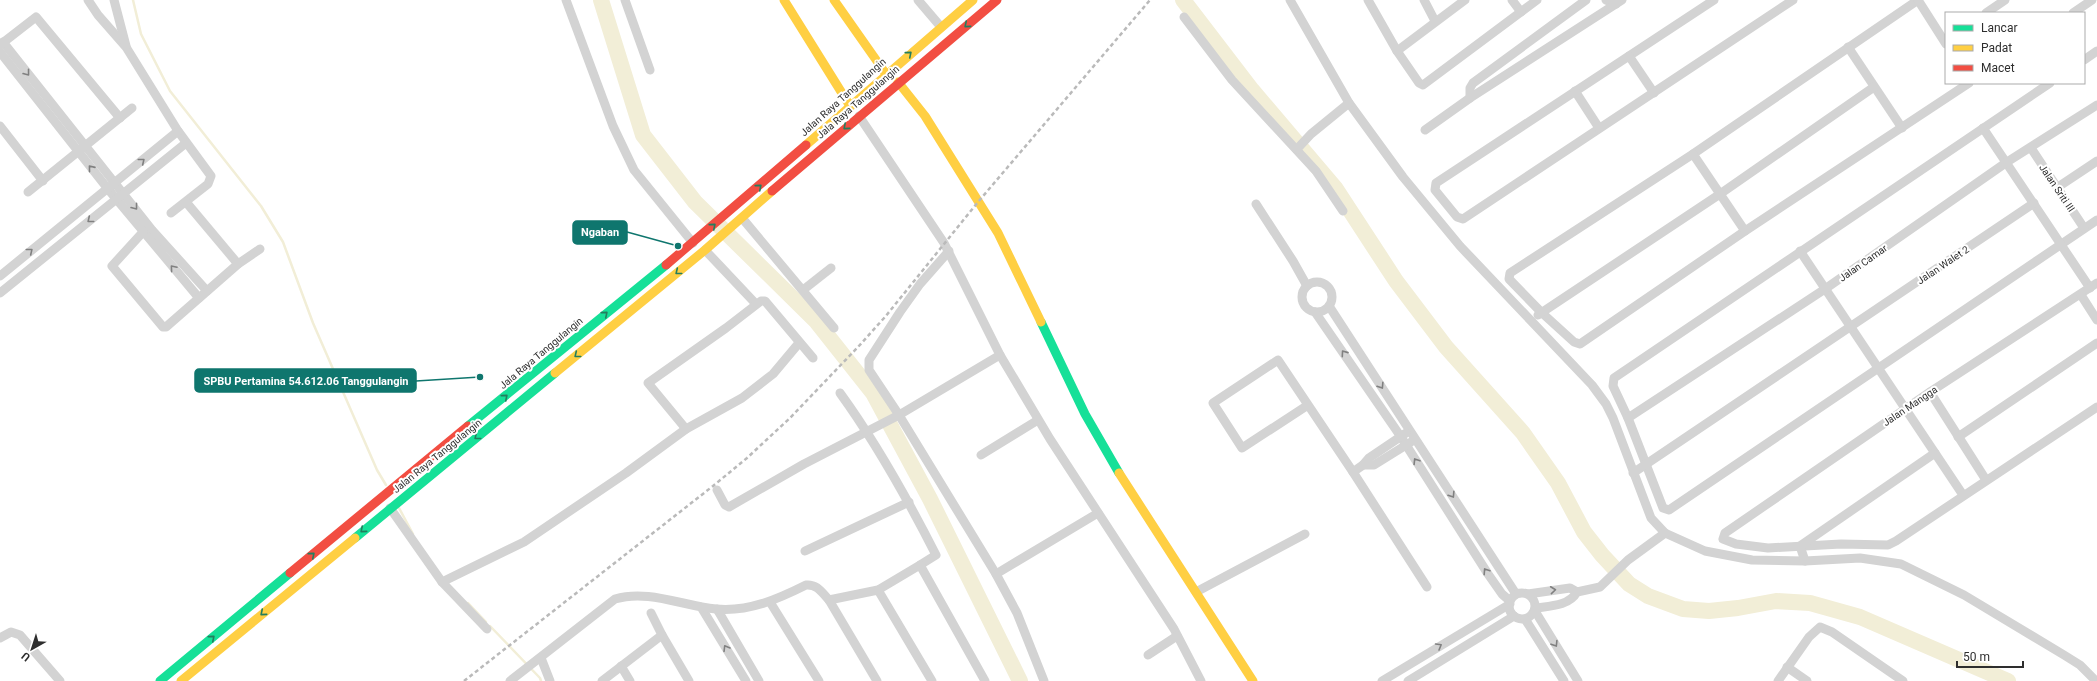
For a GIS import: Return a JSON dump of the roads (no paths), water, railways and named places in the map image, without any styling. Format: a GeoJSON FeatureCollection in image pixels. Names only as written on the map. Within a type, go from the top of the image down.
{"type":"FeatureCollection","features":[{"type":"Feature","properties":{"kind":"main road"},"geometry":{"type":"LineString","coordinates":[[784,0],[850,106]]}},
{"type":"Feature","properties":{"kind":"main road"},"geometry":{"type":"LineString","coordinates":[[834,0],[886,74]]}},
{"type":"Feature","properties":{"kind":"main road","name":"Jalan Raya Tanggulangin"},"geometry":{"type":"LineString","coordinates":[[695,242],[886,74],[973,0]]}},
{"type":"Feature","properties":{"kind":"main road","name":"Jala Raya Tanggulangin"},"geometry":{"type":"LineString","coordinates":[[706,248],[898,82],[997,0]]}},
{"type":"Feature","properties":{"kind":"main road"},"geometry":{"type":"LineString","coordinates":[[898,82],[925,116],[998,234],[1085,414],[1128,488],[1253,681]]}},
{"type":"Feature","properties":{"kind":"main road","name":"Jala Raya Tanggulangin"},"geometry":{"type":"LineString","coordinates":[[382,496],[640,285],[695,242]]}},
{"type":"Feature","properties":{"kind":"main road","name":"Jalan Raya Tanggulangin"},"geometry":{"type":"LineString","coordinates":[[181,681],[706,248]]}},
{"type":"Feature","properties":{"kind":"main road","name":"Jalan Raya Tanggulangin"},"geometry":{"type":"LineString","coordinates":[[160,681],[382,496]]}},
{"type":"Feature","properties":{"kind":"main road"},"geometry":{"type":"LineString","coordinates":[[190,656],[191,664],[198,667]]}},
{"type":"Feature","properties":{"kind":"main road"},"geometry":{"type":"LineString","coordinates":[[170,673],[176,676],[178,681]]}},
{"type":"Feature","properties":{"kind":"street"},"geometry":{"type":"LineString","coordinates":[[88,0],[102,20],[126,47],[178,132],[211,176],[208,184],[171,214]]}},
{"type":"Feature","properties":{"kind":"street"},"geometry":{"type":"LineString","coordinates":[[114,0],[126,47]]}},
{"type":"Feature","properties":{"kind":"street"},"geometry":{"type":"LineString","coordinates":[[566,0],[613,126],[634,170],[695,242]]}},
{"type":"Feature","properties":{"kind":"street"},"geometry":{"type":"LineString","coordinates":[[625,0],[650,70]]}},
{"type":"Feature","properties":{"kind":"street"},"geometry":{"type":"LineString","coordinates":[[918,0],[941,27]]}},
{"type":"Feature","properties":{"kind":"street"},"geometry":{"type":"LineString","coordinates":[[1368,0],[1397,50],[1420,83],[1423,85],[1537,0]]}},
{"type":"Feature","properties":{"kind":"street"},"geometry":{"type":"LineString","coordinates":[[1424,0],[1435,21]]}},
{"type":"Feature","properties":{"kind":"street"},"geometry":{"type":"LineString","coordinates":[[1397,50],[1435,21],[1455,3],[1465,0]]}},
{"type":"Feature","properties":{"kind":"street"},"geometry":{"type":"LineString","coordinates":[[1512,0],[1521,12]]}},
{"type":"Feature","properties":{"kind":"street"},"geometry":{"type":"LineString","coordinates":[[1470,98],[1470,88],[1473,83],[1586,0]]}},
{"type":"Feature","properties":{"kind":"street"},"geometry":{"type":"LineString","coordinates":[[1606,0],[1619,2]]}},
{"type":"Feature","properties":{"kind":"street"},"geometry":{"type":"LineString","coordinates":[[1714,0],[1436,183],[1435,190],[1457,217],[1462,220],[1654,93],[1781,3],[1793,0]]}},
{"type":"Feature","properties":{"kind":"street"},"geometry":{"type":"LineString","coordinates":[[1945,42],[1918,0],[1693,154],[1510,272],[1509,279],[1540,312],[1574,342],[1580,344],[1745,231],[1968,84]]}},
{"type":"Feature","properties":{"kind":"street"},"geometry":{"type":"LineString","coordinates":[[1987,12],[2005,0]]}},
{"type":"Feature","properties":{"kind":"street"},"geometry":{"type":"LineString","coordinates":[[2074,12],[2092,0]]}},
{"type":"Feature","properties":{"kind":"street"},"geometry":{"type":"LineString","coordinates":[[1292,1],[1349,103],[1403,177],[1432,210],[1460,246],[1592,385],[1606,404],[1650,518],[1664,533],[1688,545],[1728,556],[1752,560],[1805,561],[1860,558],[1900,564],[1964,595],[2080,665],[2096,681]]}},
{"type":"Feature","properties":{"kind":"street"},"geometry":{"type":"LineString","coordinates":[[1425,130],[1470,98],[1619,2]]}},
{"type":"Feature","properties":{"kind":"street"},"geometry":{"type":"LineString","coordinates":[[120,118],[36,17],[2,44],[111,186],[207,291]]}},
{"type":"Feature","properties":{"kind":"street"},"geometry":{"type":"LineString","coordinates":[[1184,17],[1232,80],[1298,148],[1316,171],[1343,211]]}},
{"type":"Feature","properties":{"kind":"street"},"geometry":{"type":"LineString","coordinates":[[1848,47],[1902,128]]}},
{"type":"Feature","properties":{"kind":"street"},"geometry":{"type":"LineString","coordinates":[[2085,59],[2097,51]]}},
{"type":"Feature","properties":{"kind":"street"},"geometry":{"type":"LineString","coordinates":[[0,52],[82,149]]}},
{"type":"Feature","properties":{"kind":"street"},"geometry":{"type":"LineString","coordinates":[[1629,56],[1654,93]]}},
{"type":"Feature","properties":{"kind":"street"},"geometry":{"type":"LineString","coordinates":[[2049,84],[1614,378],[1613,386],[1628,418],[1663,508],[1669,510],[2097,220]]}},
{"type":"Feature","properties":{"kind":"street"},"geometry":{"type":"LineString","coordinates":[[1530,321],[1540,312],[1720,194],[1874,87]]}},
{"type":"Feature","properties":{"kind":"street"},"geometry":{"type":"LineString","coordinates":[[1575,91],[1599,128]]}},
{"type":"Feature","properties":{"kind":"street"},"geometry":{"type":"LineString","coordinates":[[1298,148],[1311,134],[1349,103]]}},
{"type":"Feature","properties":{"kind":"street","name":"Jalan Camar"},"geometry":{"type":"LineString","coordinates":[[1628,418],[1825,289],[2007,162],[2097,105]]}},
{"type":"Feature","properties":{"kind":"street"},"geometry":{"type":"LineString","coordinates":[[28,192],[132,108]]}},
{"type":"Feature","properties":{"kind":"street"},"geometry":{"type":"LineString","coordinates":[[859,116],[949,251],[1000,355],[1038,420],[1177,636],[1201,681]]}},
{"type":"Feature","properties":{"kind":"street"},"geometry":{"type":"LineString","coordinates":[[0,126],[43,181]]}},
{"type":"Feature","properties":{"kind":"street"},"geometry":{"type":"LineString","coordinates":[[1983,128],[2062,244],[2094,285]]}},
{"type":"Feature","properties":{"kind":"street"},"geometry":{"type":"LineString","coordinates":[[0,276],[178,132]]}},
{"type":"Feature","properties":{"kind":"street"},"geometry":{"type":"LineString","coordinates":[[0,293],[186,143]]}},
{"type":"Feature","properties":{"kind":"street","name":"Jalan Sriti III"},"geometry":{"type":"LineString","coordinates":[[2031,148],[2084,228]]}},
{"type":"Feature","properties":{"kind":"street"},"geometry":{"type":"LineString","coordinates":[[1693,154],[1745,231]]}},
{"type":"Feature","properties":{"kind":"street"},"geometry":{"type":"LineString","coordinates":[[2058,187],[2097,161]]}},
{"type":"Feature","properties":{"kind":"street"},"geometry":{"type":"LineString","coordinates":[[120,196],[143,232],[198,298]]}},
{"type":"Feature","properties":{"kind":"street"},"geometry":{"type":"LineString","coordinates":[[186,202],[238,264]]}},
{"type":"Feature","properties":{"kind":"street"},"geometry":{"type":"LineString","coordinates":[[1432,210],[1445,203]]}},
{"type":"Feature","properties":{"kind":"street","name":"Jalan Walet 2"},"geometry":{"type":"LineString","coordinates":[[1633,473],[2034,203]]}},
{"type":"Feature","properties":{"kind":"street"},"geometry":{"type":"LineString","coordinates":[[1256,204],[1293,261],[1307,286]]}},
{"type":"Feature","properties":{"kind":"street"},"geometry":{"type":"LineString","coordinates":[[739,221],[803,290],[834,328]]}},
{"type":"Feature","properties":{"kind":"street"},"geometry":{"type":"LineString","coordinates":[[143,232],[114,262],[113,268],[163,327],[238,264],[260,249]]}},
{"type":"Feature","properties":{"kind":"street"},"geometry":{"type":"LineString","coordinates":[[706,248],[756,304]]}},
{"type":"Feature","properties":{"kind":"street"},"geometry":{"type":"LineString","coordinates":[[949,251],[920,284],[869,360],[869,370],[895,417],[996,574],[1017,613],[1044,681]]}},
{"type":"Feature","properties":{"kind":"street"},"geometry":{"type":"LineString","coordinates":[[1800,251],[1964,495]]}},
{"type":"Feature","properties":{"kind":"street"},"geometry":{"type":"LineString","coordinates":[[803,290],[831,268]]}},
{"type":"Feature","properties":{"kind":"street"},"geometry":{"type":"LineString","coordinates":[[1315,312],[1323,311],[1329,306],[1332,300],[1331,292],[1327,286],[1321,282],[1313,282],[1303,291],[1304,304],[1315,312],[1354,368],[1407,446],[1502,594],[1512,600]]}},
{"type":"Feature","properties":{"kind":"street","name":"Jalan Mangga"},"geometry":{"type":"LineString","coordinates":[[1800,546],[1768,548],[1736,544],[1723,538],[1725,532],[1930,392],[2081,295],[2094,285]]}},
{"type":"Feature","properties":{"kind":"street"},"geometry":{"type":"LineString","coordinates":[[2081,295],[2097,320]]}},
{"type":"Feature","properties":{"kind":"street"},"geometry":{"type":"LineString","coordinates":[[686,429],[648,383],[726,328],[761,301],[765,301],[813,358]]}},
{"type":"Feature","properties":{"kind":"street"},"geometry":{"type":"LineString","coordinates":[[1329,306],[1410,430],[1512,600],[1514,616]]}},
{"type":"Feature","properties":{"kind":"street"},"geometry":{"type":"LineString","coordinates":[[445,580],[524,542],[626,473],[686,429],[742,398],[773,374],[799,343]]}},
{"type":"Feature","properties":{"kind":"street"},"geometry":{"type":"LineString","coordinates":[[1958,437],[2097,343]]}},
{"type":"Feature","properties":{"kind":"street"},"geometry":{"type":"LineString","coordinates":[[717,490],[725,505],[729,507],[804,464],[895,417],[1000,355]]}},
{"type":"Feature","properties":{"kind":"street"},"geometry":{"type":"LineString","coordinates":[[1308,405],[1242,448],[1213,403],[1278,360],[1353,472],[1427,587]]}},
{"type":"Feature","properties":{"kind":"street"},"geometry":{"type":"LineString","coordinates":[[1354,368],[1365,362]]}},
{"type":"Feature","properties":{"kind":"street"},"geometry":{"type":"LineString","coordinates":[[1930,392],[1986,480]]}},
{"type":"Feature","properties":{"kind":"street"},"geometry":{"type":"LineString","coordinates":[[829,600],[878,590],[936,555],[870,431],[840,393]]}},
{"type":"Feature","properties":{"kind":"street"},"geometry":{"type":"LineString","coordinates":[[1800,546],[1888,545],[1896,542],[1986,480],[2097,407]]}},
{"type":"Feature","properties":{"kind":"street"},"geometry":{"type":"LineString","coordinates":[[981,455],[1038,420]]}},
{"type":"Feature","properties":{"kind":"street"},"geometry":{"type":"LineString","coordinates":[[1353,472],[1363,465],[1369,458],[1410,430]]}},
{"type":"Feature","properties":{"kind":"street"},"geometry":{"type":"LineString","coordinates":[[1363,465],[1374,465],[1407,446],[1415,439]]}},
{"type":"Feature","properties":{"kind":"street"},"geometry":{"type":"LineString","coordinates":[[1800,546],[1935,453]]}},
{"type":"Feature","properties":{"kind":"street"},"geometry":{"type":"LineString","coordinates":[[805,551],[909,502]]}},
{"type":"Feature","properties":{"kind":"street"},"geometry":{"type":"LineString","coordinates":[[392,507],[445,580],[487,629]]}},
{"type":"Feature","properties":{"kind":"street"},"geometry":{"type":"LineString","coordinates":[[996,574],[1098,513]]}},
{"type":"Feature","properties":{"kind":"street"},"geometry":{"type":"LineString","coordinates":[[1514,616],[1519,619],[1525,619],[1531,616],[1535,610],[1565,603],[1573,599],[1577,592],[1604,584],[1628,560],[1664,533]]}},
{"type":"Feature","properties":{"kind":"street"},"geometry":{"type":"LineString","coordinates":[[1196,592],[1305,534]]}},
{"type":"Feature","properties":{"kind":"street"},"geometry":{"type":"LineString","coordinates":[[1800,546],[1805,561]]}},
{"type":"Feature","properties":{"kind":"street"},"geometry":{"type":"LineString","coordinates":[[920,564],[985,681]]}},
{"type":"Feature","properties":{"kind":"street"},"geometry":{"type":"LineString","coordinates":[[510,681],[615,599],[628,595],[639,595],[701,607],[734,609],[770,602],[806,585],[811,585],[816,586],[829,600],[877,681]]}},
{"type":"Feature","properties":{"kind":"street"},"geometry":{"type":"LineString","coordinates":[[1382,681],[1512,600],[1528,594],[1570,588],[1577,592]]}},
{"type":"Feature","properties":{"kind":"street"},"geometry":{"type":"LineString","coordinates":[[878,590],[932,681]]}},
{"type":"Feature","properties":{"kind":"street"},"geometry":{"type":"LineString","coordinates":[[1528,594],[1535,603],[1535,610],[1578,681]]}},
{"type":"Feature","properties":{"kind":"street"},"geometry":{"type":"LineString","coordinates":[[770,602],[818,681]]}},
{"type":"Feature","properties":{"kind":"street"},"geometry":{"type":"LineString","coordinates":[[701,607],[746,681]]}},
{"type":"Feature","properties":{"kind":"street"},"geometry":{"type":"LineString","coordinates":[[717,609],[759,681]]}},
{"type":"Feature","properties":{"kind":"street"},"geometry":{"type":"LineString","coordinates":[[651,613],[689,681]]}},
{"type":"Feature","properties":{"kind":"street"},"geometry":{"type":"LineString","coordinates":[[1408,681],[1514,616]]}},
{"type":"Feature","properties":{"kind":"street"},"geometry":{"type":"LineString","coordinates":[[1525,619],[1564,681]]}},
{"type":"Feature","properties":{"kind":"street"},"geometry":{"type":"LineString","coordinates":[[1778,681],[1812,632],[1820,627],[1832,632],[1903,681]]}},
{"type":"Feature","properties":{"kind":"street"},"geometry":{"type":"LineString","coordinates":[[0,638],[11,632],[20,635],[60,681]]}},
{"type":"Feature","properties":{"kind":"street"},"geometry":{"type":"LineString","coordinates":[[602,681],[662,635]]}},
{"type":"Feature","properties":{"kind":"street"},"geometry":{"type":"LineString","coordinates":[[1148,655],[1177,636]]}},
{"type":"Feature","properties":{"kind":"street"},"geometry":{"type":"LineString","coordinates":[[1419,657],[1428,669]]}},
{"type":"Feature","properties":{"kind":"street"},"geometry":{"type":"LineString","coordinates":[[537,660],[550,681]]}},
{"type":"Feature","properties":{"kind":"street"},"geometry":{"type":"LineString","coordinates":[[621,666],[630,681]]}},
{"type":"Feature","properties":{"kind":"street"},"geometry":{"type":"LineString","coordinates":[[1787,667],[1807,681]]}},
{"type":"Feature","properties":{"kind":"waterway"},"geometry":{"type":"LineString","coordinates":[[133,0],[141,34],[170,91],[261,206],[283,242],[313,323],[377,470],[386,485]]}},
{"type":"Feature","properties":{"kind":"waterway"},"geometry":{"type":"LineString","coordinates":[[601,0],[643,135],[695,202],[816,321],[873,393],[930,499],[1020,681]]}},
{"type":"Feature","properties":{"kind":"waterway"},"geometry":{"type":"LineString","coordinates":[[1183,0],[1252,90],[1336,189],[1396,281],[1446,347],[1523,433],[1558,483],[1584,532],[1602,555],[1629,584],[1648,596],[1683,609],[1709,611],[1738,608],[1776,601],[1810,603],[1860,617],[2008,681]]}},
{"type":"Feature","properties":{"kind":"waterway"},"geometry":{"type":"LineString","coordinates":[[399,508],[413,534]]}},
{"type":"Feature","properties":{"kind":"waterway"},"geometry":{"type":"LineString","coordinates":[[468,603],[486,622]]}},
{"type":"Feature","properties":{"kind":"waterway"},"geometry":{"type":"LineString","coordinates":[[490,626],[540,678],[541,681]]}},
{"type":"Feature","properties":{"kind":"railway"},"geometry":{"type":"LineString","coordinates":[[464,681],[713,486],[747,458],[790,418],[885,317],[978,202],[1150,0]]}},
{"type":"Feature","properties":{"kind":"place","name":"Ngaban"},"geometry":{"type":"Point","coordinates":[678,246]}},
{"type":"Feature","properties":{"kind":"place","name":"SPBU Pertamina 54.612.06 Tanggulangin"},"geometry":{"type":"Point","coordinates":[480,377]}}]}
